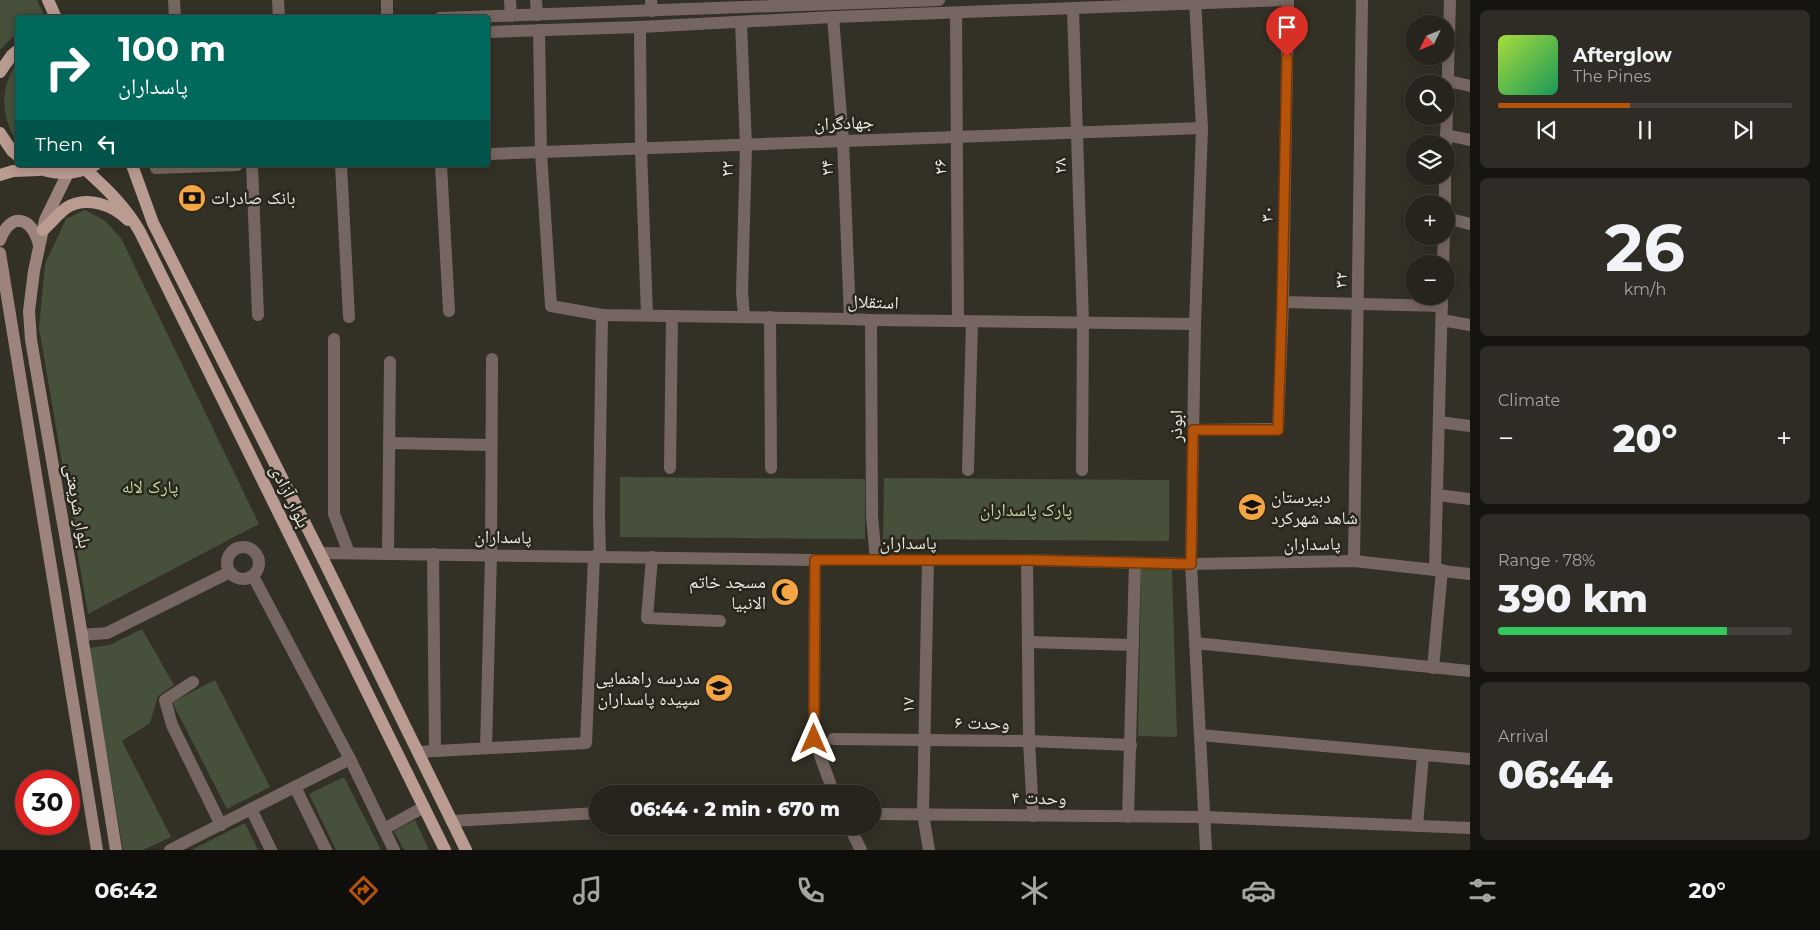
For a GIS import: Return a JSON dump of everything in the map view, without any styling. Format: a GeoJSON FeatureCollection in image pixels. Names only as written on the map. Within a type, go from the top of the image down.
{"type":"FeatureCollection","features":[{"type":"Feature","properties":{"kind":"main road"},"geometry":{"type":"LineString","coordinates":[[48,0],[55,15]]}},
{"type":"Feature","properties":{"kind":"main road"},"geometry":{"type":"LineString","coordinates":[[0,72],[15,52]]}},
{"type":"Feature","properties":{"kind":"main road"},"geometry":{"type":"LineString","coordinates":[[0,133],[15,154]]}},
{"type":"Feature","properties":{"kind":"main road"},"geometry":{"type":"LineString","coordinates":[[0,175],[36,167],[68,173],[91,167]]}},
{"type":"Feature","properties":{"kind":"main road","name":"بلوار آزادی"},"geometry":{"type":"LineString","coordinates":[[91,167],[131,216],[140,232],[445,850]]}},
{"type":"Feature","properties":{"kind":"main road","name":"بلوار آزادی"},"geometry":{"type":"LineString","coordinates":[[133,167],[154,224],[320,553],[466,850]]}},
{"type":"Feature","properties":{"kind":"main road","name":"بلوار شریعتی"},"geometry":{"type":"LineString","coordinates":[[68,173],[45,220],[34,271],[29,311],[31,340],[82,635],[116,850]]}},
{"type":"Feature","properties":{"kind":"main road"},"geometry":{"type":"LineString","coordinates":[[43,230],[66,208],[80,202],[98,203],[114,209],[140,232]]}},
{"type":"Feature","properties":{"kind":"main road"},"geometry":{"type":"LineString","coordinates":[[0,240],[8,225],[14,221],[22,221],[30,225],[36,235],[39,248]]}},
{"type":"Feature","properties":{"kind":"main road","name":"بلوار شریعتی"},"geometry":{"type":"LineString","coordinates":[[0,253],[96,850]]}},
{"type":"Feature","properties":{"kind":"street"},"geometry":{"type":"LineString","coordinates":[[56,15],[57,0]]}},
{"type":"Feature","properties":{"kind":"street"},"geometry":{"type":"LineString","coordinates":[[174,0],[175,15]]}},
{"type":"Feature","properties":{"kind":"street"},"geometry":{"type":"LineString","coordinates":[[278,0],[279,15]]}},
{"type":"Feature","properties":{"kind":"street"},"geometry":{"type":"LineString","coordinates":[[387,0],[387,15]]}},
{"type":"Feature","properties":{"kind":"street"},"geometry":{"type":"LineString","coordinates":[[510,0],[513,31]]}},
{"type":"Feature","properties":{"kind":"street"},"geometry":{"type":"LineString","coordinates":[[536,0],[539,30],[541,153]]}},
{"type":"Feature","properties":{"kind":"street"},"geometry":{"type":"LineString","coordinates":[[490,17],[537,15],[651,5],[773,6],[798,3],[939,0]]}},
{"type":"Feature","properties":{"kind":"street"},"geometry":{"type":"LineString","coordinates":[[490,32],[640,27],[833,16],[956,13],[1057,5],[1073,8],[1194,1],[1287,0]]}},
{"type":"Feature","properties":{"kind":"street","name":"۳۰"},"geometry":{"type":"LineString","coordinates":[[1193,430],[1278,430],[1287,0]]}},
{"type":"Feature","properties":{"kind":"street","name":"۳۲"},"geometry":{"type":"LineString","coordinates":[[1354,561],[1362,0]]}},
{"type":"Feature","properties":{"kind":"street"},"geometry":{"type":"LineString","coordinates":[[1448,75],[1450,0]]}},
{"type":"Feature","properties":{"kind":"street","name":"ابوذر"},"geometry":{"type":"LineString","coordinates":[[1194,1],[1202,128],[1195,324],[1191,564],[1206,850]]}},
{"type":"Feature","properties":{"kind":"street"},"geometry":{"type":"LineString","coordinates":[[773,6],[776,20]]}},
{"type":"Feature","properties":{"kind":"street","name":"۲۸"},"geometry":{"type":"LineString","coordinates":[[1073,8],[1083,322]]}},
{"type":"Feature","properties":{"kind":"street","name":"۲۶"},"geometry":{"type":"LineString","coordinates":[[956,13],[958,320]]}},
{"type":"Feature","properties":{"kind":"street","name":"۲۴"},"geometry":{"type":"LineString","coordinates":[[833,16],[843,140],[850,318]]}},
{"type":"Feature","properties":{"kind":"street","name":"۲۲"},"geometry":{"type":"LineString","coordinates":[[741,22],[746,146],[742,292],[744,317]]}},
{"type":"Feature","properties":{"kind":"street"},"geometry":{"type":"LineString","coordinates":[[640,27],[641,150],[647,315]]}},
{"type":"Feature","properties":{"kind":"street"},"geometry":{"type":"LineString","coordinates":[[1455,83],[1470,86]]}},
{"type":"Feature","properties":{"kind":"street","name":"جهادگران"},"geometry":{"type":"LineString","coordinates":[[490,154],[641,150],[843,140],[1202,128]]}},
{"type":"Feature","properties":{"kind":"street"},"geometry":{"type":"LineString","coordinates":[[1455,139],[1470,140]]}},
{"type":"Feature","properties":{"kind":"street","name":"استقلال"},"geometry":{"type":"LineString","coordinates":[[541,153],[551,306],[602,315],[1195,324]]}},
{"type":"Feature","properties":{"kind":"street"},"geometry":{"type":"LineString","coordinates":[[156,168],[183,167]]}},
{"type":"Feature","properties":{"kind":"street"},"geometry":{"type":"LineString","coordinates":[[252,167],[258,315]]}},
{"type":"Feature","properties":{"kind":"street"},"geometry":{"type":"LineString","coordinates":[[341,167],[349,317]]}},
{"type":"Feature","properties":{"kind":"street"},"geometry":{"type":"LineString","coordinates":[[441,167],[449,311]]}},
{"type":"Feature","properties":{"kind":"street"},"geometry":{"type":"LineString","coordinates":[[1455,220],[1470,224]]}},
{"type":"Feature","properties":{"kind":"street"},"geometry":{"type":"LineString","coordinates":[[1282,302],[1405,302]]}},
{"type":"Feature","properties":{"kind":"street"},"geometry":{"type":"LineString","coordinates":[[1433,668],[1438,570],[1437,495],[1442,305]]}},
{"type":"Feature","properties":{"kind":"street"},"geometry":{"type":"LineString","coordinates":[[418,752],[586,742],[599,514],[602,315]]}},
{"type":"Feature","properties":{"kind":"street"},"geometry":{"type":"LineString","coordinates":[[670,468],[672,316]]}},
{"type":"Feature","properties":{"kind":"street"},"geometry":{"type":"LineString","coordinates":[[770,317],[771,468]]}},
{"type":"Feature","properties":{"kind":"street"},"geometry":{"type":"LineString","coordinates":[[872,320],[872,516],[876,560]]}},
{"type":"Feature","properties":{"kind":"street"},"geometry":{"type":"LineString","coordinates":[[1442,320],[1470,325]]}},
{"type":"Feature","properties":{"kind":"street"},"geometry":{"type":"LineString","coordinates":[[968,470],[972,322]]}},
{"type":"Feature","properties":{"kind":"street"},"geometry":{"type":"LineString","coordinates":[[1082,470],[1083,322]]}},
{"type":"Feature","properties":{"kind":"street"},"geometry":{"type":"LineString","coordinates":[[334,339],[334,514],[349,553]]}},
{"type":"Feature","properties":{"kind":"street"},"geometry":{"type":"LineString","coordinates":[[486,748],[492,359]]}},
{"type":"Feature","properties":{"kind":"street"},"geometry":{"type":"LineString","coordinates":[[388,553],[390,362]]}},
{"type":"Feature","properties":{"kind":"street"},"geometry":{"type":"LineString","coordinates":[[1439,422],[1470,426]]}},
{"type":"Feature","properties":{"kind":"street"},"geometry":{"type":"LineString","coordinates":[[389,443],[491,445]]}},
{"type":"Feature","properties":{"kind":"street"},"geometry":{"type":"LineString","coordinates":[[1437,495],[1470,500]]}},
{"type":"Feature","properties":{"kind":"street"},"geometry":{"type":"LineString","coordinates":[[246,547],[258,556],[259,567],[253,576],[238,578],[230,572],[227,562],[228,557],[235,549],[246,547]]}},
{"type":"Feature","properties":{"kind":"street","name":"پاسداران"},"geometry":{"type":"LineString","coordinates":[[320,553],[815,560],[1027,560],[1191,564],[1354,561],[1470,574]]}},
{"type":"Feature","properties":{"kind":"street"},"geometry":{"type":"LineString","coordinates":[[433,554],[434,751]]}},
{"type":"Feature","properties":{"kind":"street"},"geometry":{"type":"LineString","coordinates":[[652,557],[647,618],[720,622]]}},
{"type":"Feature","properties":{"kind":"street"},"geometry":{"type":"LineString","coordinates":[[815,560],[814,739],[831,785]]}},
{"type":"Feature","properties":{"kind":"street","name":"۱۷"},"geometry":{"type":"LineString","coordinates":[[928,560],[923,814],[929,850]]}},
{"type":"Feature","properties":{"kind":"street"},"geometry":{"type":"LineString","coordinates":[[1027,560],[1028,741],[1033,816]]}},
{"type":"Feature","properties":{"kind":"street"},"geometry":{"type":"LineString","coordinates":[[1128,817],[1135,563]]}},
{"type":"Feature","properties":{"kind":"street"},"geometry":{"type":"LineString","coordinates":[[82,635],[107,633],[230,572]]}},
{"type":"Feature","properties":{"kind":"street"},"geometry":{"type":"LineString","coordinates":[[253,576],[350,759],[394,850]]}},
{"type":"Feature","properties":{"kind":"street"},"geometry":{"type":"LineString","coordinates":[[1028,642],[1133,645]]}},
{"type":"Feature","properties":{"kind":"street"},"geometry":{"type":"LineString","coordinates":[[1195,643],[1470,672]]}},
{"type":"Feature","properties":{"kind":"street"},"geometry":{"type":"LineString","coordinates":[[193,682],[165,700],[172,724],[220,825]]}},
{"type":"Feature","properties":{"kind":"street"},"geometry":{"type":"LineString","coordinates":[[1200,735],[1470,759]]}},
{"type":"Feature","properties":{"kind":"street","name":"وحدت ۶"},"geometry":{"type":"LineString","coordinates":[[833,739],[1028,741],[1131,745]]}},
{"type":"Feature","properties":{"kind":"street"},"geometry":{"type":"LineString","coordinates":[[1417,826],[1423,755]]}},
{"type":"Feature","properties":{"kind":"street"},"geometry":{"type":"LineString","coordinates":[[170,850],[186,846],[220,825],[350,759]]}},
{"type":"Feature","properties":{"kind":"street"},"geometry":{"type":"LineString","coordinates":[[295,787],[326,850]]}},
{"type":"Feature","properties":{"kind":"street"},"geometry":{"type":"LineString","coordinates":[[384,829],[424,807]]}},
{"type":"Feature","properties":{"kind":"street"},"geometry":{"type":"LineString","coordinates":[[251,809],[271,850]]}},
{"type":"Feature","properties":{"kind":"street"},"geometry":{"type":"LineString","coordinates":[[452,821],[589,813]]}},
{"type":"Feature","properties":{"kind":"street","name":"وحدت ۴"},"geometry":{"type":"LineString","coordinates":[[881,814],[1205,817],[1470,828]]}},
{"type":"Feature","properties":{"kind":"street"},"geometry":{"type":"LineString","coordinates":[[854,835],[861,850]]}},
{"type":"Feature","properties":{"kind":"green space"},"geometry":{"type":"Polygon","coordinates":[[[0,0],[37,0],[44,15],[15,15],[15,35],[0,50],[0,0]]]}},
{"type":"Feature","properties":{"kind":"green space"},"geometry":{"type":"Polygon","coordinates":[[[15,66],[15,138],[7,122],[4,102],[7,82],[15,66]]]}},
{"type":"Feature","properties":{"kind":"green space","name":"پارک لاله"},"geometry":{"type":"Polygon","coordinates":[[[85,210],[104,220],[121,238],[259,524],[88,614],[39,328],[45,264],[66,219],[85,210]]]}},
{"type":"Feature","properties":{"kind":"green space"},"geometry":{"type":"Polygon","coordinates":[[[620,477],[865,479],[865,539],[620,537],[620,477]]]}},
{"type":"Feature","properties":{"kind":"green space","name":"پارک پاسداران"},"geometry":{"type":"Polygon","coordinates":[[[884,478],[1169,480],[1169,541],[883,539],[884,478]]]}},
{"type":"Feature","properties":{"kind":"green space"},"geometry":{"type":"Polygon","coordinates":[[[1141,569],[1172,570],[1177,737],[1138,736],[1141,569]]]}},
{"type":"Feature","properties":{"kind":"green space"},"geometry":{"type":"Polygon","coordinates":[[[142,629],[174,685],[158,696],[150,723],[122,741],[171,837],[143,850],[123,850],[89,648],[110,645],[142,629]]]}},
{"type":"Feature","properties":{"kind":"green space"},"geometry":{"type":"Polygon","coordinates":[[[215,680],[270,787],[227,809],[172,702],[215,680]]]}},
{"type":"Feature","properties":{"kind":"green space"},"geometry":{"type":"Polygon","coordinates":[[[344,777],[381,850],[336,850],[309,794],[344,777]]]}},
{"type":"Feature","properties":{"kind":"green space"},"geometry":{"type":"Polygon","coordinates":[[[415,820],[429,850],[404,850],[394,831],[415,820]]]}},
{"type":"Feature","properties":{"kind":"green space"},"geometry":{"type":"Polygon","coordinates":[[[245,823],[258,850],[193,849],[245,823]]]}},
{"type":"Feature","properties":{"kind":"place","name":"بانک صادرات"},"geometry":{"type":"Point","coordinates":[192,198]}},
{"type":"Feature","properties":{"kind":"place","name":"دبیرستان‌ شاهد شهرکرد"},"geometry":{"type":"Point","coordinates":[1252,507]}},
{"type":"Feature","properties":{"kind":"place","name":"مسجد خاتم الانبیا"},"geometry":{"type":"Point","coordinates":[785,592]}},
{"type":"Feature","properties":{"kind":"place","name":"مدرسه راهنمایی سپیده پاسداران"},"geometry":{"type":"Point","coordinates":[719,688]}},
{"type":"Feature","properties":{"kind":"route"},"geometry":{"type":"LineString","coordinates":[[814,739],[815,560],[1027,560],[1191,564],[1193,430],[1278,430],[1287,57]]}}]}
